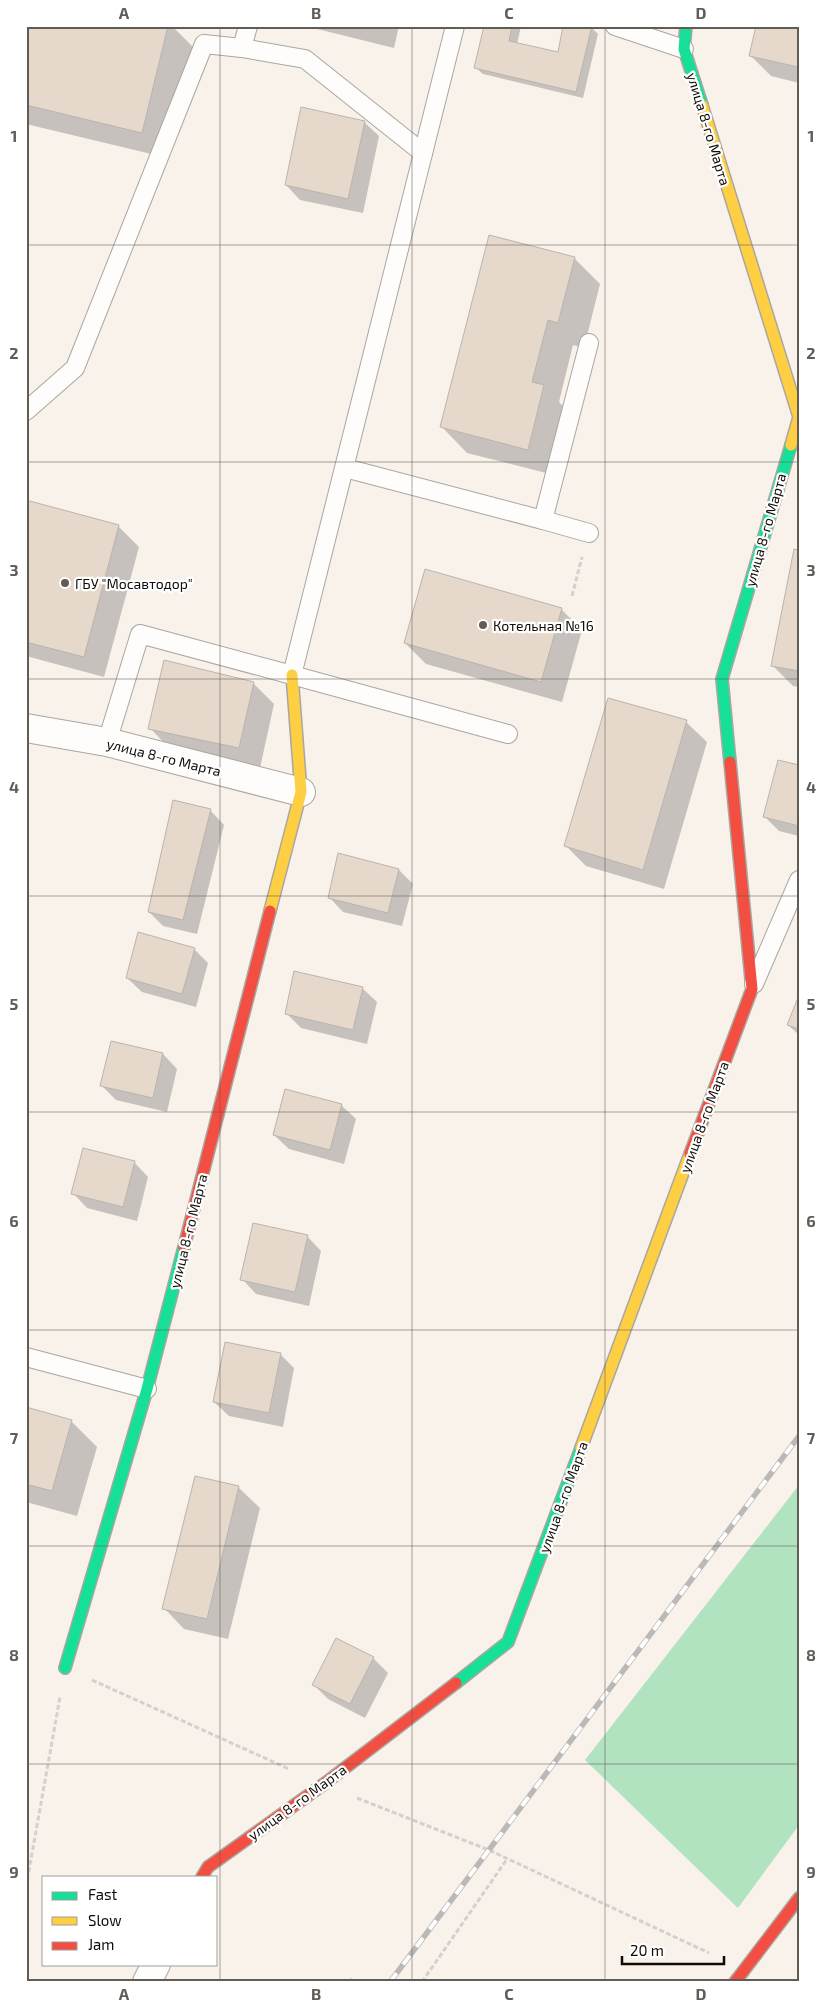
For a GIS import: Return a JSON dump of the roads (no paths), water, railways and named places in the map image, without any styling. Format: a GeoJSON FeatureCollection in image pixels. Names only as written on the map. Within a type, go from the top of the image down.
{"type":"FeatureCollection","features":[{"type":"Feature","properties":{"kind":"street","name":"улица 8-го Марта"},"geometry":{"type":"LineString","coordinates":[[203,1876],[208,1867],[324,1784],[508,1642],[752,989],[722,679],[799,416],[684,49],[686,26]]}},
{"type":"Feature","properties":{"kind":"street","name":"улица 8-го Марта"},"geometry":{"type":"LineString","coordinates":[[65,1668],[147,1389],[301,792],[292,674]]}},
{"type":"Feature","properties":{"kind":"street","name":"улица 8-го Марта"},"geometry":{"type":"LineString","coordinates":[[26,728],[107,742],[301,792]]}},
{"type":"Feature","properties":{"kind":"street"},"geometry":{"type":"LineString","coordinates":[[735,1982],[799,1898]]}},
{"type":"Feature","properties":{"kind":"street"},"geometry":{"type":"LineString","coordinates":[[147,1982],[155,1966]]}},
{"type":"Feature","properties":{"kind":"lane"},"geometry":{"type":"LineString","coordinates":[[242,48],[248,26]]}},
{"type":"Feature","properties":{"kind":"lane"},"geometry":{"type":"LineString","coordinates":[[292,674],[455,26]]}},
{"type":"Feature","properties":{"kind":"lane"},"geometry":{"type":"LineString","coordinates":[[615,26],[684,49]]}},
{"type":"Feature","properties":{"kind":"lane"},"geometry":{"type":"LineString","coordinates":[[26,411],[75,368],[204,44],[242,48],[305,59],[423,153]]}},
{"type":"Feature","properties":{"kind":"lane"},"geometry":{"type":"LineString","coordinates":[[543,520],[590,343]]}},
{"type":"Feature","properties":{"kind":"lane"},"geometry":{"type":"LineString","coordinates":[[345,468],[589,533]]}},
{"type":"Feature","properties":{"kind":"lane"},"geometry":{"type":"LineString","coordinates":[[107,742],[140,634],[508,734]]}},
{"type":"Feature","properties":{"kind":"lane","name":"улица 8-го Марта"},"geometry":{"type":"LineString","coordinates":[[752,989],[799,880]]}},
{"type":"Feature","properties":{"kind":"lane"},"geometry":{"type":"LineString","coordinates":[[26,1357],[147,1389]]}},
{"type":"Feature","properties":{"kind":"railway"},"geometry":{"type":"LineString","coordinates":[[390,1982],[799,1436]]}},
{"type":"Feature","properties":{"kind":"place","name":"ГБУ \"Мосавтодор\""},"geometry":{"type":"Point","coordinates":[65,583]}},
{"type":"Feature","properties":{"kind":"place","name":"Котельная №16"},"geometry":{"type":"Point","coordinates":[483,625]}}]}
